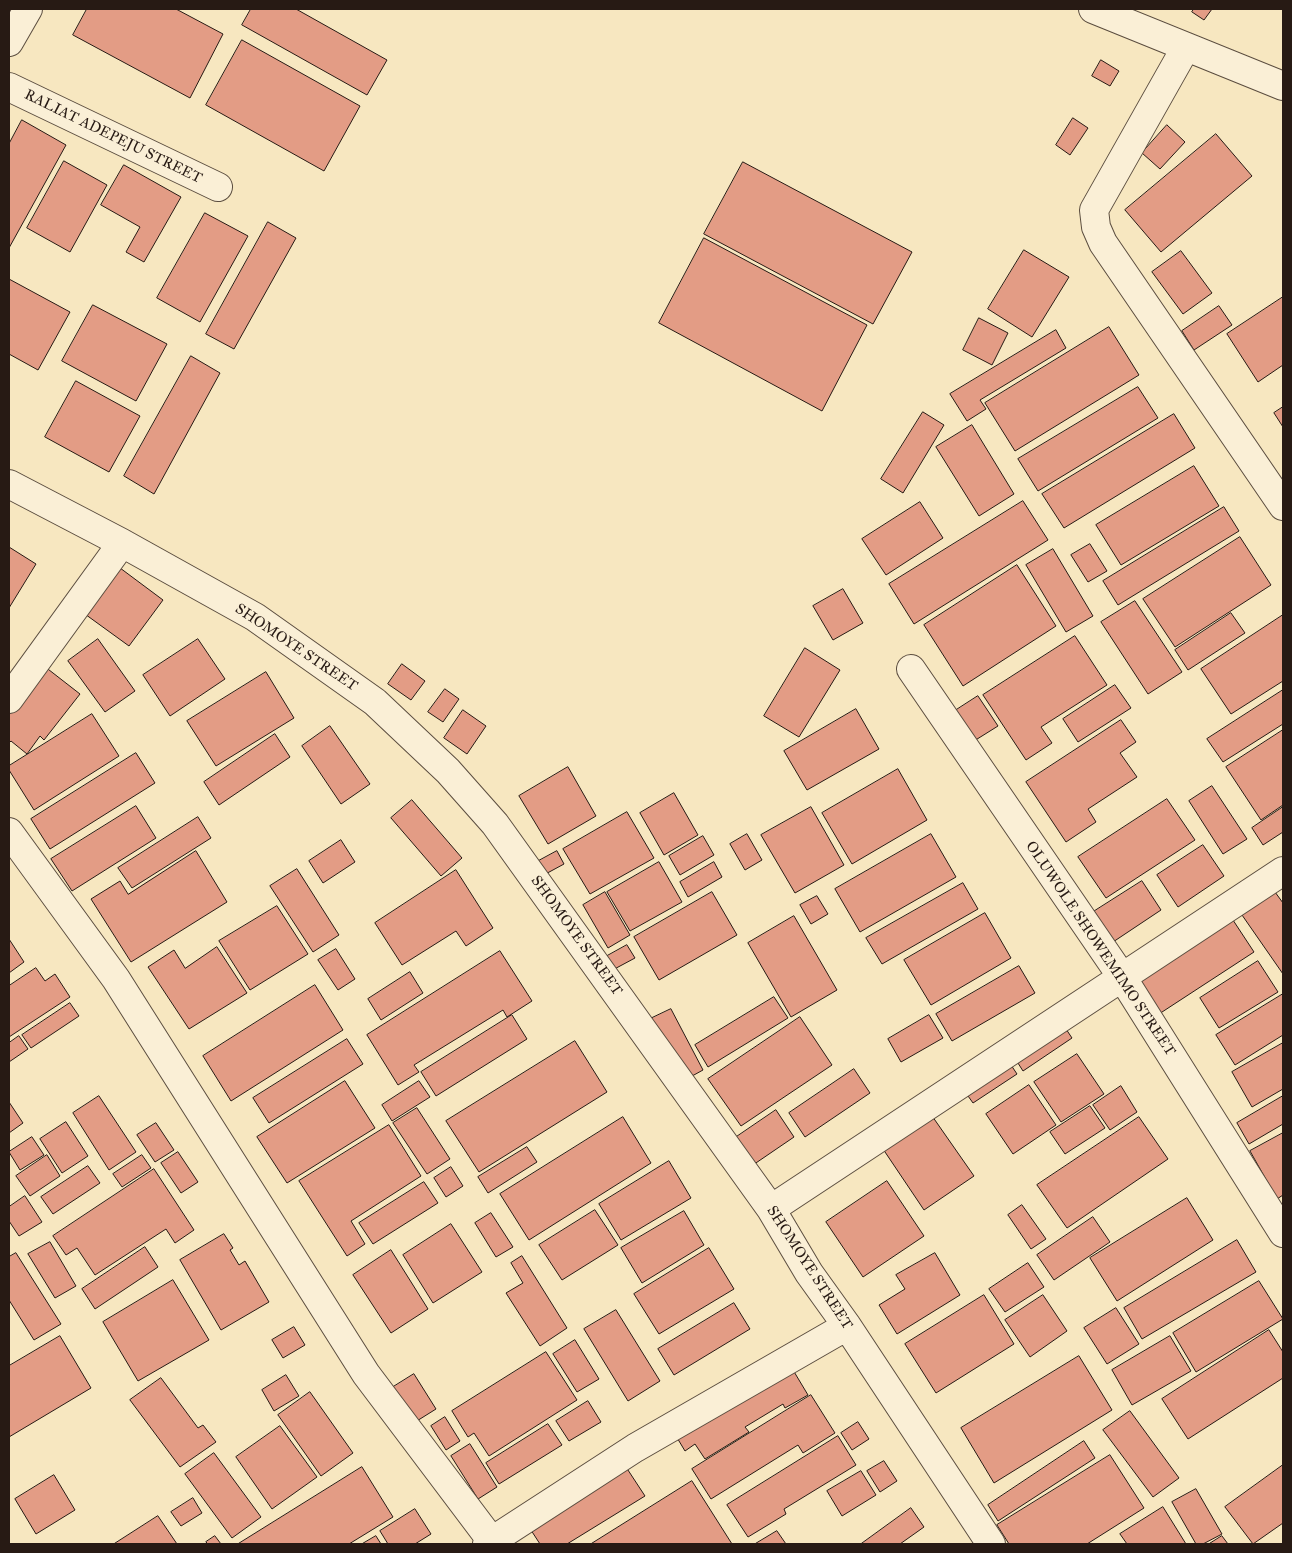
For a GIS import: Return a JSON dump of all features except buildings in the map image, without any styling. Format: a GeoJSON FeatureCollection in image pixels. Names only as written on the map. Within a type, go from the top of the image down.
{"type":"FeatureCollection","features":[{"type":"Feature","properties":{"kind":"street"},"geometry":{"type":"LineString","coordinates":[[9,42],[28,9]]}},
{"type":"Feature","properties":{"kind":"street"},"geometry":{"type":"LineString","coordinates":[[1093,9],[1283,86]]}},
{"type":"Feature","properties":{"kind":"street"},"geometry":{"type":"LineString","coordinates":[[1186,47],[1094,210],[1096,227],[1108,250],[1283,506]]}},
{"type":"Feature","properties":{"kind":"street","name":"RALIAT ADEPEJU STREET"},"geometry":{"type":"LineString","coordinates":[[9,87],[218,187]]}},
{"type":"Feature","properties":{"kind":"street","name":"SHOMOYE STREET"},"geometry":{"type":"LineString","coordinates":[[9,484],[122,543],[255,618],[374,702],[448,771],[496,824],[771,1209],[809,1273],[847,1326],[991,1544]]}},
{"type":"Feature","properties":{"kind":"street"},"geometry":{"type":"LineString","coordinates":[[9,699],[122,543]]}},
{"type":"Feature","properties":{"kind":"street","name":"OLUWOLE SHOWEMIMO STREET"},"geometry":{"type":"LineString","coordinates":[[911,669],[1122,977],[1283,1233]]}},
{"type":"Feature","properties":{"kind":"street"},"geometry":{"type":"LineString","coordinates":[[9,832],[116,979],[366,1374],[491,1543],[635,1448],[847,1326]]}},
{"type":"Feature","properties":{"kind":"street"},"geometry":{"type":"LineString","coordinates":[[771,1209],[1283,871]]}}]}
